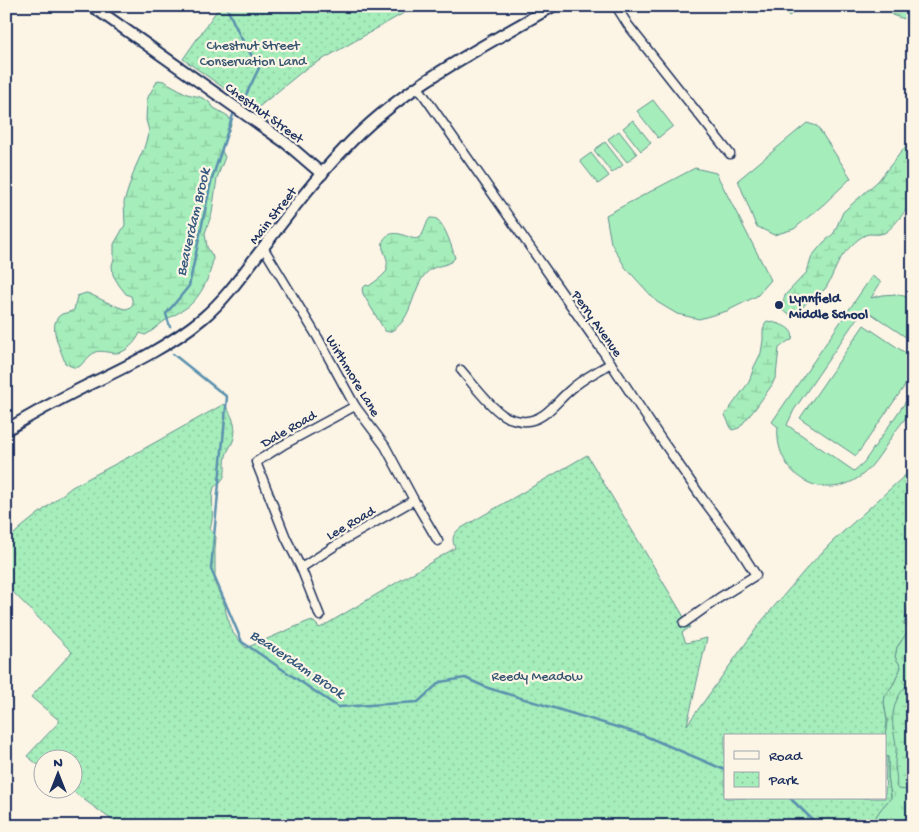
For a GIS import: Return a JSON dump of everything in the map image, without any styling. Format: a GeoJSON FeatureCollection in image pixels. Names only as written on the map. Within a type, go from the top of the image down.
{"type":"FeatureCollection","features":[{"type":"Feature","properties":{"kind":"street","name":"Chestnut Street"},"geometry":{"type":"LineString","coordinates":[[92,6],[286,143],[322,174]]}},
{"type":"Feature","properties":{"kind":"street","name":"Main Street"},"geometry":{"type":"LineString","coordinates":[[6,430],[44,408],[130,364],[186,331],[204,317],[228,293],[322,174],[345,147],[373,120],[418,87],[553,6]]}},
{"type":"Feature","properties":{"kind":"street"},"geometry":{"type":"LineString","coordinates":[[616,6],[628,26],[730,154]]}},
{"type":"Feature","properties":{"kind":"street","name":"Perry Avenue"},"geometry":{"type":"LineString","coordinates":[[418,87],[611,363],[664,444],[735,542],[756,575],[684,623]]}},
{"type":"Feature","properties":{"kind":"street","name":"Wirthmore Lane"},"geometry":{"type":"LineString","coordinates":[[264,248],[318,338],[355,406],[385,446],[438,540]]}},
{"type":"Feature","properties":{"kind":"street"},"geometry":{"type":"LineString","coordinates":[[461,370],[497,410],[506,417],[525,421],[537,419],[545,414],[569,390],[611,363]]}},
{"type":"Feature","properties":{"kind":"street","name":"Dale Road"},"geometry":{"type":"LineString","coordinates":[[300,568],[256,462],[283,444],[355,406]]}},
{"type":"Feature","properties":{"kind":"street","name":"Lee Road"},"geometry":{"type":"LineString","coordinates":[[300,568],[344,540],[414,500]]}},
{"type":"Feature","properties":{"kind":"street"},"geometry":{"type":"LineString","coordinates":[[300,568],[320,616]]}},
{"type":"Feature","properties":{"kind":"green space","name":"Chestnut Street Conservation Land"},"geometry":{"type":"Polygon","coordinates":[[[220,6],[416,6],[304,70],[255,110],[183,59],[220,6]]]}},
{"type":"Feature","properties":{"kind":"green space"},"geometry":{"type":"Polygon","coordinates":[[[782,6],[802,6],[789,16],[782,6]]]}},
{"type":"Feature","properties":{"kind":"green space"},"geometry":{"type":"Polygon","coordinates":[[[887,6],[913,6],[913,24],[906,19],[892,15],[887,6]]]}},
{"type":"Feature","properties":{"kind":"green space"},"geometry":{"type":"Polygon","coordinates":[[[158,80],[164,81],[187,94],[208,101],[214,108],[228,116],[232,123],[222,147],[225,157],[217,178],[212,213],[205,233],[207,247],[213,257],[210,271],[196,299],[186,308],[147,334],[140,333],[127,349],[120,353],[95,352],[80,366],[72,367],[65,363],[56,337],[55,324],[57,318],[62,314],[74,310],[77,296],[86,293],[90,294],[126,309],[133,304],[131,296],[126,294],[113,275],[114,244],[125,225],[124,202],[149,131],[146,120],[147,100],[158,80]]]}},
{"type":"Feature","properties":{"kind":"green space"},"geometry":{"type":"Polygon","coordinates":[[[653,100],[673,126],[658,138],[637,111],[653,100]]]}},
{"type":"Feature","properties":{"kind":"green space"},"geometry":{"type":"Polygon","coordinates":[[[633,120],[651,143],[641,151],[623,128],[633,120]]]}},
{"type":"Feature","properties":{"kind":"green space"},"geometry":{"type":"Polygon","coordinates":[[[807,123],[817,126],[851,178],[794,229],[774,235],[756,226],[738,180],[807,123]]]}},
{"type":"Feature","properties":{"kind":"green space"},"geometry":{"type":"Polygon","coordinates":[[[619,131],[637,154],[627,162],[608,139],[619,131]]]}},
{"type":"Feature","properties":{"kind":"green space"},"geometry":{"type":"Polygon","coordinates":[[[913,137],[912,198],[903,214],[884,233],[866,235],[854,243],[840,259],[825,289],[812,298],[799,311],[791,314],[782,310],[786,294],[807,272],[812,256],[834,233],[843,212],[878,181],[913,137]]]}},
{"type":"Feature","properties":{"kind":"green space"},"geometry":{"type":"Polygon","coordinates":[[[605,142],[623,165],[612,173],[594,150],[605,142]]]}},
{"type":"Feature","properties":{"kind":"green space"},"geometry":{"type":"Polygon","coordinates":[[[591,153],[609,176],[598,184],[580,161],[591,153]]]}},
{"type":"Feature","properties":{"kind":"green space"},"geometry":{"type":"Polygon","coordinates":[[[695,168],[716,173],[771,280],[757,296],[727,311],[699,319],[677,314],[657,302],[625,267],[611,243],[606,215],[695,168]]]}},
{"type":"Feature","properties":{"kind":"green space"},"geometry":{"type":"Polygon","coordinates":[[[430,218],[438,220],[444,228],[455,258],[447,264],[435,267],[427,272],[419,284],[410,308],[402,322],[389,332],[385,331],[363,294],[362,289],[366,285],[369,286],[387,271],[387,261],[383,249],[385,237],[391,234],[399,234],[418,238],[430,218]]]}},
{"type":"Feature","properties":{"kind":"green space"},"geometry":{"type":"Polygon","coordinates":[[[872,276],[881,282],[871,298],[892,294],[913,299],[913,342],[866,310],[857,318],[794,410],[787,425],[854,471],[864,462],[913,391],[913,405],[876,461],[859,477],[838,486],[824,487],[811,484],[799,477],[790,468],[778,442],[778,427],[772,422],[872,276]]]}},
{"type":"Feature","properties":{"kind":"green space"},"geometry":{"type":"Polygon","coordinates":[[[767,321],[785,326],[791,332],[792,340],[779,348],[776,376],[772,385],[739,428],[732,430],[725,415],[749,382],[761,353],[763,331],[767,321]]]}},
{"type":"Feature","properties":{"kind":"green space"},"geometry":{"type":"Polygon","coordinates":[[[864,325],[913,358],[913,374],[856,456],[800,418],[864,325]]]}},
{"type":"Feature","properties":{"kind":"green space","name":"Reedy Meadow"},"geometry":{"type":"Polygon","coordinates":[[[224,404],[233,421],[235,431],[233,441],[226,456],[224,476],[214,487],[210,529],[216,537],[215,584],[225,606],[233,633],[246,648],[309,621],[314,622],[320,628],[455,548],[453,538],[458,530],[587,455],[690,627],[682,633],[686,643],[707,638],[687,725],[761,622],[806,569],[832,542],[913,468],[913,586],[904,625],[909,627],[909,630],[897,647],[895,657],[901,667],[894,683],[885,696],[884,703],[887,721],[885,734],[724,734],[724,800],[886,800],[886,756],[888,757],[891,798],[877,814],[872,826],[120,826],[82,798],[82,750],[33,750],[60,721],[31,697],[72,652],[6,585],[6,541],[72,487],[224,404]]]}},
{"type":"Feature","properties":{"kind":"green space"},"geometry":{"type":"Polygon","coordinates":[[[913,586],[913,826],[872,826],[877,814],[891,798],[888,757],[886,756],[887,721],[884,703],[885,696],[894,683],[901,667],[895,657],[897,647],[901,642],[913,586]]]}},
{"type":"Feature","properties":{"kind":"green space"},"geometry":{"type":"Polygon","coordinates":[[[913,680],[913,791],[898,789],[896,786],[896,746],[893,714],[899,695],[913,680]]]}},
{"type":"Feature","properties":{"kind":"green space","name":"Reedy Meadow"},"geometry":{"type":"Polygon","coordinates":[[[32,751],[32,760],[27,756],[32,751]]]}},
{"type":"Feature","properties":{"kind":"waterway","name":"Beaverdam Brook"},"geometry":{"type":"LineString","coordinates":[[226,6],[240,36],[259,68],[243,101]]}},
{"type":"Feature","properties":{"kind":"waterway","name":"Beaverdam Brook"},"geometry":{"type":"LineString","coordinates":[[170,327],[166,314],[189,286],[211,182],[233,115]]}},
{"type":"Feature","properties":{"kind":"waterway","name":"Beaverdam Brook"},"geometry":{"type":"LineString","coordinates":[[173,354],[227,397],[211,569],[242,642],[338,707],[418,702],[440,682],[465,678],[488,688],[643,735],[724,770]]}},
{"type":"Feature","properties":{"kind":"waterway","name":"Beaverdam Brook"},"geometry":{"type":"LineString","coordinates":[[792,800],[819,826]]}},
{"type":"Feature","properties":{"kind":"place","name":"Lynnfield Middle School"},"geometry":{"type":"Point","coordinates":[779,305]}}]}
